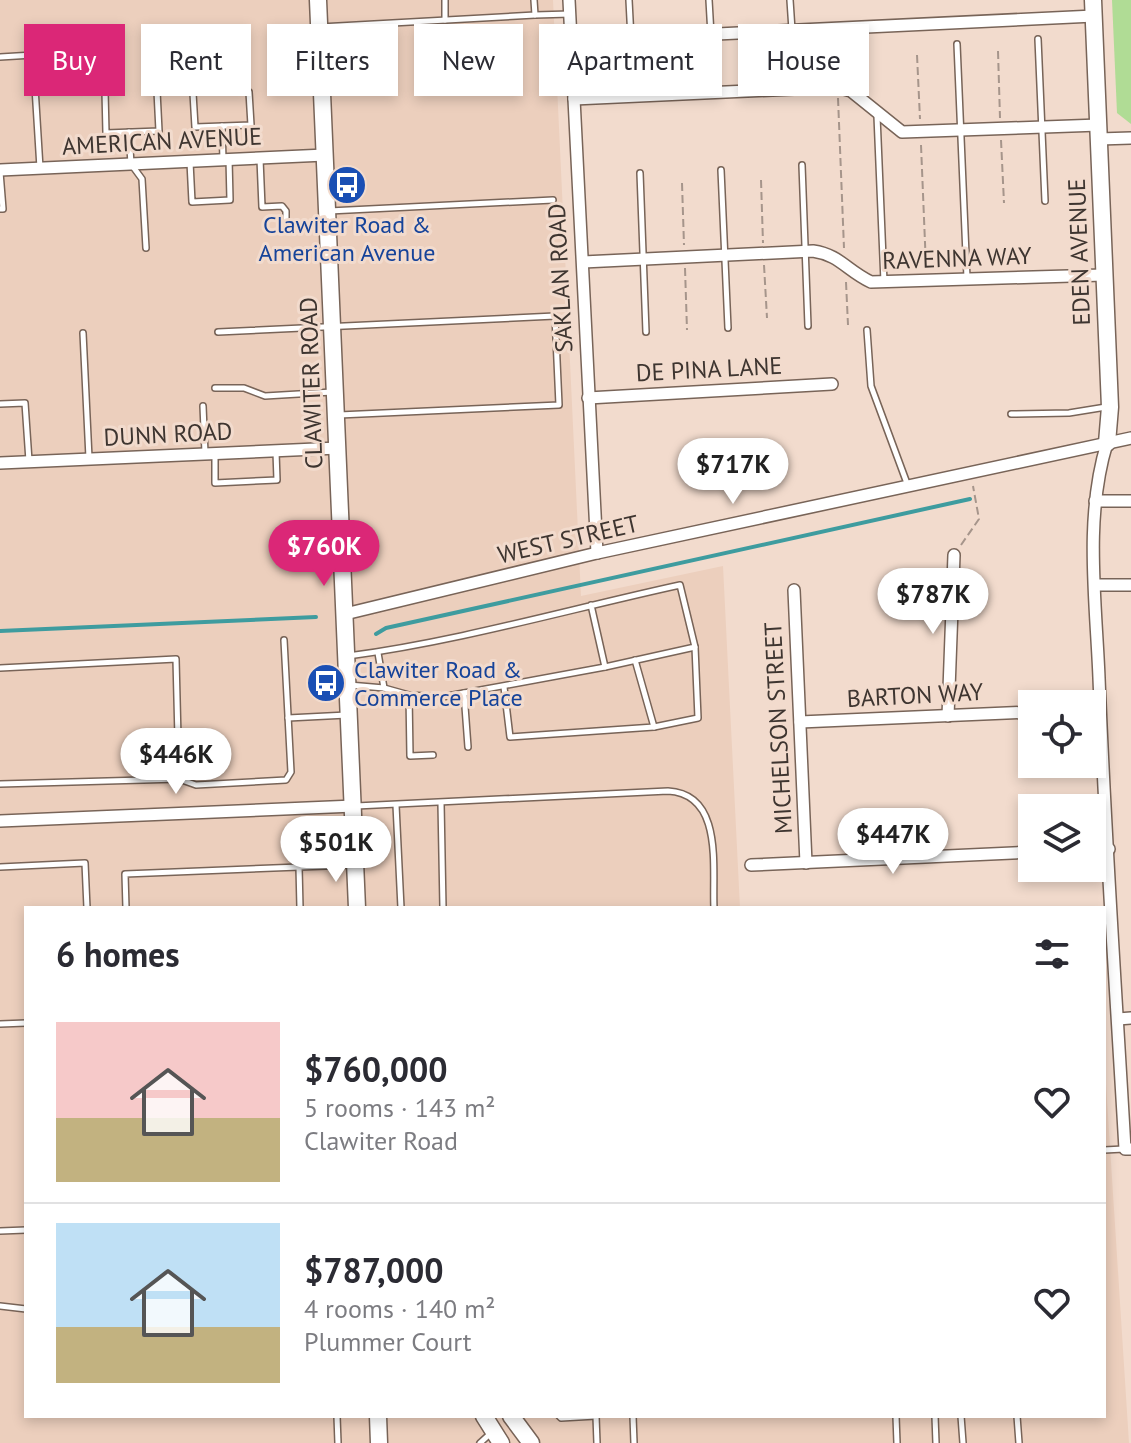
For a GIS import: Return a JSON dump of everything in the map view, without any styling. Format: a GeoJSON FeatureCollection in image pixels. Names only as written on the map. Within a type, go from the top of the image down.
{"type":"FeatureCollection","features":[{"type":"Feature","properties":{"kind":"main road","name":"CLAWITER ROAD"},"geometry":{"type":"LineString","coordinates":[[318,0],[319,24]]}},
{"type":"Feature","properties":{"kind":"main road","name":"EDEN AVENUE"},"geometry":{"type":"LineString","coordinates":[[1094,8],[1110,407],[1107,443]]}},
{"type":"Feature","properties":{"kind":"main road","name":"CLAWITER ROAD"},"geometry":{"type":"LineString","coordinates":[[322,96],[357,906]]}},
{"type":"Feature","properties":{"kind":"main road"},"geometry":{"type":"LineString","coordinates":[[378,1418],[379,1443]]}},
{"type":"Feature","properties":{"kind":"main road"},"geometry":{"type":"LineString","coordinates":[[485,1418],[491,1439]]}},
{"type":"Feature","properties":{"kind":"main road"},"geometry":{"type":"LineString","coordinates":[[512,1418],[531,1443]]}},
{"type":"Feature","properties":{"kind":"street","name":"SAKLAN ROAD"},"geometry":{"type":"LineString","coordinates":[[569,0],[570,24]]}},
{"type":"Feature","properties":{"kind":"street"},"geometry":{"type":"LineString","coordinates":[[869,25],[1094,8]]}},
{"type":"Feature","properties":{"kind":"street"},"geometry":{"type":"LineString","coordinates":[[574,99],[738,92]]}},
{"type":"Feature","properties":{"kind":"street","name":"SAKLAN ROAD"},"geometry":{"type":"LineString","coordinates":[[574,96],[597,553]]}},
{"type":"Feature","properties":{"kind":"street"},"geometry":{"type":"LineString","coordinates":[[856,96],[902,132],[1042,126],[1131,138]]}},
{"type":"Feature","properties":{"kind":"street","name":"AMERICAN AVENUE"},"geometry":{"type":"LineString","coordinates":[[0,170],[325,155]]}},
{"type":"Feature","properties":{"kind":"street","name":"RAVENNA WAY"},"geometry":{"type":"LineString","coordinates":[[583,262],[806,251],[831,253],[854,274],[871,282],[1103,275]]}},
{"type":"Feature","properties":{"kind":"street","name":"DE PINA LANE"},"geometry":{"type":"LineString","coordinates":[[588,398],[832,384]]}},
{"type":"Feature","properties":{"kind":"street","name":"WEST STREET"},"geometry":{"type":"LineString","coordinates":[[345,614],[597,553],[1131,438]]}},
{"type":"Feature","properties":{"kind":"street","name":"EDEN AVENUE"},"geometry":{"type":"LineString","coordinates":[[1096,690],[1093,520],[1100,466],[1107,443]]}},
{"type":"Feature","properties":{"kind":"street","name":"DUNN ROAD"},"geometry":{"type":"LineString","coordinates":[[0,463],[338,448]]}},
{"type":"Feature","properties":{"kind":"street"},"geometry":{"type":"LineString","coordinates":[[1095,501],[1131,501]]}},
{"type":"Feature","properties":{"kind":"street"},"geometry":{"type":"LineString","coordinates":[[948,716],[954,555]]}},
{"type":"Feature","properties":{"kind":"street"},"geometry":{"type":"LineString","coordinates":[[1096,585],[1131,585]]}},
{"type":"Feature","properties":{"kind":"street","name":"MICHELSON STREET"},"geometry":{"type":"LineString","coordinates":[[794,590],[806,863]]}},
{"type":"Feature","properties":{"kind":"street","name":"BARTON WAY"},"geometry":{"type":"LineString","coordinates":[[800,722],[1018,713]]}},
{"type":"Feature","properties":{"kind":"street","name":"EDEN AVENUE"},"geometry":{"type":"LineString","coordinates":[[1102,778],[1128,1149]]}},
{"type":"Feature","properties":{"kind":"street"},"geometry":{"type":"LineString","coordinates":[[0,821],[354,806]]}},
{"type":"Feature","properties":{"kind":"street"},"geometry":{"type":"LineString","coordinates":[[751,865],[1018,853]]}},
{"type":"Feature","properties":{"kind":"street"},"geometry":{"type":"LineString","coordinates":[[1118,1019],[1131,1018]]}},
{"type":"Feature","properties":{"kind":"lane"},"geometry":{"type":"LineString","coordinates":[[445,0],[445,20]]}},
{"type":"Feature","properties":{"kind":"lane"},"geometry":{"type":"LineString","coordinates":[[534,0],[535,15]]}},
{"type":"Feature","properties":{"kind":"lane"},"geometry":{"type":"LineString","coordinates":[[629,0],[630,24]]}},
{"type":"Feature","properties":{"kind":"lane"},"geometry":{"type":"LineString","coordinates":[[709,0],[710,24]]}},
{"type":"Feature","properties":{"kind":"lane"},"geometry":{"type":"LineString","coordinates":[[790,0],[792,24]]}},
{"type":"Feature","properties":{"kind":"lane"},"geometry":{"type":"LineString","coordinates":[[373,24],[570,14]]}},
{"type":"Feature","properties":{"kind":"lane"},"geometry":{"type":"LineString","coordinates":[[1038,39],[1045,201]]}},
{"type":"Feature","properties":{"kind":"lane"},"geometry":{"type":"LineString","coordinates":[[957,44],[967,278]]}},
{"type":"Feature","properties":{"kind":"lane"},"geometry":{"type":"LineString","coordinates":[[0,57],[33,55],[40,169]]}},
{"type":"Feature","properties":{"kind":"lane"},"geometry":{"type":"LineString","coordinates":[[105,96],[106,133],[159,131],[157,96]]}},
{"type":"Feature","properties":{"kind":"lane"},"geometry":{"type":"LineString","coordinates":[[193,96],[195,127],[251,125],[249,96]]}},
{"type":"Feature","properties":{"kind":"lane"},"geometry":{"type":"LineString","coordinates":[[877,115],[884,283]]}},
{"type":"Feature","properties":{"kind":"lane"},"geometry":{"type":"LineString","coordinates":[[190,161],[192,202],[230,200],[222,126]]}},
{"type":"Feature","properties":{"kind":"lane"},"geometry":{"type":"LineString","coordinates":[[129,132],[131,164],[142,179],[146,248]]}},
{"type":"Feature","properties":{"kind":"lane"},"geometry":{"type":"LineString","coordinates":[[260,158],[262,207],[282,206],[286,211],[286,227],[328,218],[553,200]]}},
{"type":"Feature","properties":{"kind":"lane"},"geometry":{"type":"LineString","coordinates":[[802,165],[808,326]]}},
{"type":"Feature","properties":{"kind":"lane"},"geometry":{"type":"LineString","coordinates":[[0,170],[3,209],[0,209]]}},
{"type":"Feature","properties":{"kind":"lane"},"geometry":{"type":"LineString","coordinates":[[721,170],[728,328]]}},
{"type":"Feature","properties":{"kind":"lane"},"geometry":{"type":"LineString","coordinates":[[640,173],[646,332]]}},
{"type":"Feature","properties":{"kind":"lane"},"geometry":{"type":"LineString","coordinates":[[218,332],[555,316],[559,405],[337,416]]}},
{"type":"Feature","properties":{"kind":"lane"},"geometry":{"type":"LineString","coordinates":[[867,330],[871,386],[908,486]]}},
{"type":"Feature","properties":{"kind":"lane"},"geometry":{"type":"LineString","coordinates":[[83,333],[89,459]]}},
{"type":"Feature","properties":{"kind":"lane"},"geometry":{"type":"LineString","coordinates":[[215,388],[244,388],[265,396],[336,392]]}},
{"type":"Feature","properties":{"kind":"lane"},"geometry":{"type":"LineString","coordinates":[[0,404],[25,403],[29,462]]}},
{"type":"Feature","properties":{"kind":"lane"},"geometry":{"type":"LineString","coordinates":[[203,406],[215,483],[277,480],[276,451]]}},
{"type":"Feature","properties":{"kind":"lane"},"geometry":{"type":"LineString","coordinates":[[1011,414],[1069,413],[1110,407]]}},
{"type":"Feature","properties":{"kind":"lane"},"geometry":{"type":"LineString","coordinates":[[347,656],[378,653],[680,585],[695,647],[698,718],[654,727],[510,737],[504,687]]}},
{"type":"Feature","properties":{"kind":"lane"},"geometry":{"type":"LineString","coordinates":[[591,605],[605,667]]}},
{"type":"Feature","properties":{"kind":"lane"},"geometry":{"type":"LineString","coordinates":[[0,784],[179,779],[196,785],[286,780],[291,772],[284,640]]}},
{"type":"Feature","properties":{"kind":"lane"},"geometry":{"type":"LineString","coordinates":[[348,685],[442,697],[695,647]]}},
{"type":"Feature","properties":{"kind":"lane"},"geometry":{"type":"LineString","coordinates":[[378,653],[384,688]]}},
{"type":"Feature","properties":{"kind":"lane"},"geometry":{"type":"LineString","coordinates":[[0,668],[176,659],[179,779]]}},
{"type":"Feature","properties":{"kind":"lane"},"geometry":{"type":"LineString","coordinates":[[635,660],[654,727]]}},
{"type":"Feature","properties":{"kind":"lane"},"geometry":{"type":"LineString","coordinates":[[464,693],[468,747]]}},
{"type":"Feature","properties":{"kind":"lane"},"geometry":{"type":"LineString","coordinates":[[409,695],[410,756],[433,755]]}},
{"type":"Feature","properties":{"kind":"lane"},"geometry":{"type":"LineString","coordinates":[[288,718],[350,715]]}},
{"type":"Feature","properties":{"kind":"lane"},"geometry":{"type":"LineString","coordinates":[[354,806],[668,791],[685,793],[695,798],[710,824],[714,906]]}},
{"type":"Feature","properties":{"kind":"lane"},"geometry":{"type":"LineString","coordinates":[[441,803],[443,906]]}},
{"type":"Feature","properties":{"kind":"lane"},"geometry":{"type":"LineString","coordinates":[[396,805],[401,906]]}},
{"type":"Feature","properties":{"kind":"lane"},"geometry":{"type":"LineString","coordinates":[[0,867],[85,863],[87,906]]}},
{"type":"Feature","properties":{"kind":"lane"},"geometry":{"type":"LineString","coordinates":[[126,906],[125,874],[355,865]]}},
{"type":"Feature","properties":{"kind":"lane"},"geometry":{"type":"LineString","coordinates":[[299,867],[300,906]]}},
{"type":"Feature","properties":{"kind":"lane"},"geometry":{"type":"LineString","coordinates":[[0,1024],[24,1023]]}},
{"type":"Feature","properties":{"kind":"lane"},"geometry":{"type":"LineString","coordinates":[[1106,1150],[1128,1149]]}},
{"type":"Feature","properties":{"kind":"lane"},"geometry":{"type":"LineString","coordinates":[[0,1231],[24,1230]]}},
{"type":"Feature","properties":{"kind":"lane"},"geometry":{"type":"LineString","coordinates":[[0,1306],[24,1309]]}},
{"type":"Feature","properties":{"kind":"lane"},"geometry":{"type":"LineString","coordinates":[[337,1418],[338,1443]]}},
{"type":"Feature","properties":{"kind":"lane"},"geometry":{"type":"LineString","coordinates":[[596,1418],[597,1443]]}},
{"type":"Feature","properties":{"kind":"lane"},"geometry":{"type":"LineString","coordinates":[[633,1418],[634,1443]]}},
{"type":"Feature","properties":{"kind":"lane"},"geometry":{"type":"LineString","coordinates":[[896,1418],[897,1443]]}},
{"type":"Feature","properties":{"kind":"lane"},"geometry":{"type":"LineString","coordinates":[[935,1418],[936,1443]]}},
{"type":"Feature","properties":{"kind":"lane"},"geometry":{"type":"LineString","coordinates":[[961,1418],[963,1443]]}},
{"type":"Feature","properties":{"kind":"lane"},"geometry":{"type":"LineString","coordinates":[[1017,1418],[1019,1443]]}},
{"type":"Feature","properties":{"kind":"path"},"geometry":{"type":"LineString","coordinates":[[917,55],[926,280]]}},
{"type":"Feature","properties":{"kind":"path"},"geometry":{"type":"LineString","coordinates":[[837,96],[848,325]]}},
{"type":"Feature","properties":{"kind":"path"},"geometry":{"type":"LineString","coordinates":[[954,555],[979,519],[971,473]]}},
{"type":"Feature","properties":{"kind":"shaded area"},"geometry":{"type":"Polygon","coordinates":[[[0,0],[553,0],[554,24],[539,24],[539,96],[558,96],[581,596],[723,566],[740,906],[24,906],[24,1418],[1106,1418],[1106,1084],[1129,1443],[0,1443],[0,0]]]}},
{"type":"Feature","properties":{"kind":"green space"},"geometry":{"type":"Polygon","coordinates":[[[1112,0],[1131,0],[1131,124],[1117,113],[1112,0]]]}},
{"type":"Feature","properties":{"kind":"waterway"},"geometry":{"type":"LineString","coordinates":[[376,634],[386,628],[970,499]]}},
{"type":"Feature","properties":{"kind":"waterway"},"geometry":{"type":"LineString","coordinates":[[0,631],[316,617]]}},
{"type":"Feature","properties":{"kind":"place","name":"Clawiter Road & American Avenue"},"geometry":{"type":"Point","coordinates":[347,185]}},
{"type":"Feature","properties":{"kind":"place","name":"Clawiter Road & Commerce Place"},"geometry":{"type":"Point","coordinates":[326,683]}}]}
